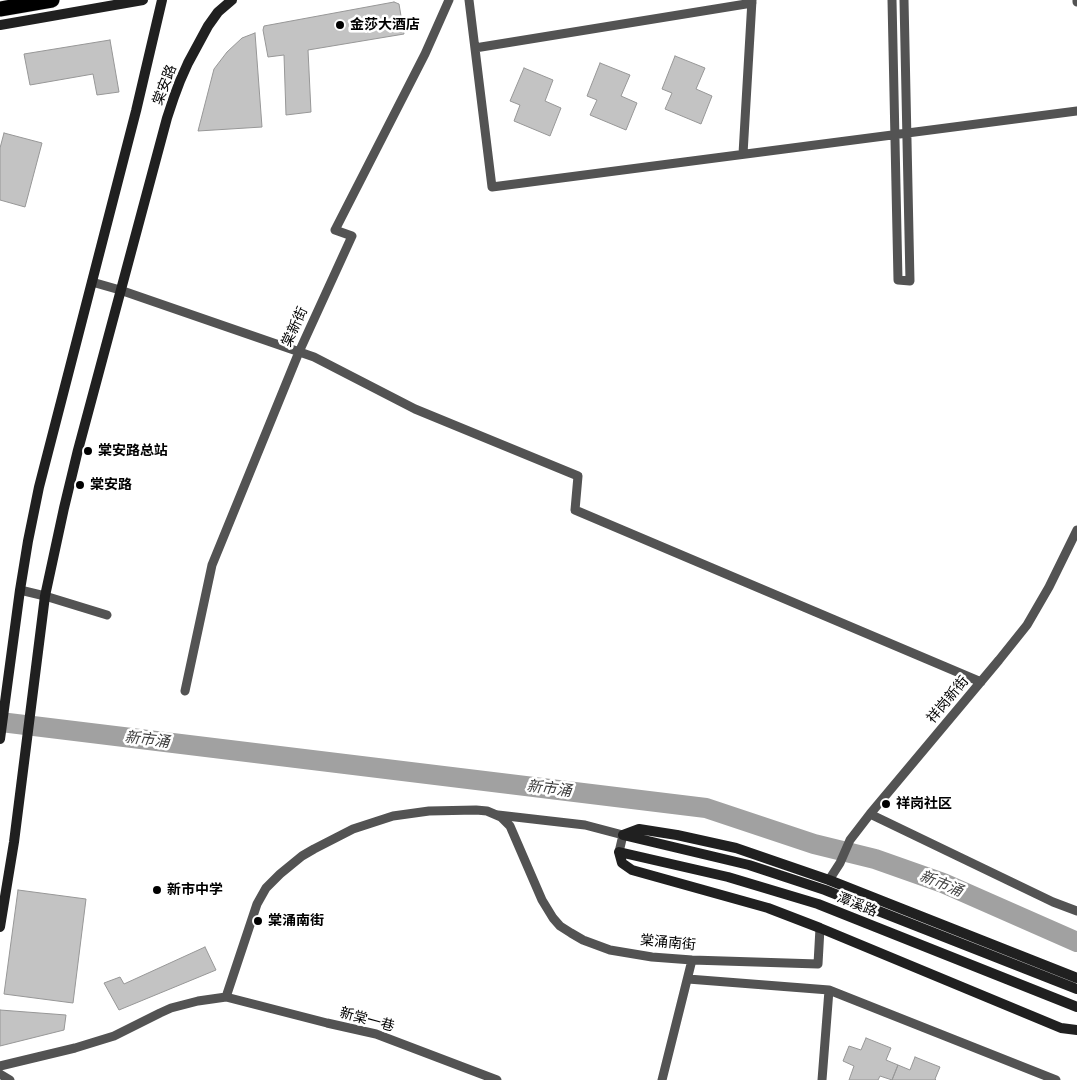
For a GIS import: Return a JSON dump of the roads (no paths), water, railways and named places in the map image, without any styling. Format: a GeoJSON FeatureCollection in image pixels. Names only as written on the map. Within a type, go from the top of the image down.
{"type":"FeatureCollection","features":[{"type":"Feature","properties":{"kind":"highway"},"geometry":{"type":"LineString","coordinates":[[0,9],[52,0]]}},
{"type":"Feature","properties":{"kind":"street"},"geometry":{"type":"LineString","coordinates":[[0,26],[143,0]]}},
{"type":"Feature","properties":{"kind":"street","name":"棠安路"},"geometry":{"type":"LineString","coordinates":[[0,739],[28,541],[162,0]]}},
{"type":"Feature","properties":{"kind":"street","name":"棠安路"},"geometry":{"type":"LineString","coordinates":[[0,927],[14,842],[45,596],[78,450],[167,118],[180,81],[208,26],[218,12],[232,0]]}},
{"type":"Feature","properties":{"kind":"street","name":"棠新街"},"geometry":{"type":"LineString","coordinates":[[185,692],[212,565],[299,352],[352,236],[335,230],[425,54],[449,0]]}},
{"type":"Feature","properties":{"kind":"street"},"geometry":{"type":"LineString","coordinates":[[469,0],[492,187],[1077,111]]}},
{"type":"Feature","properties":{"kind":"street"},"geometry":{"type":"LineString","coordinates":[[892,0],[898,280],[910,280],[904,0]]}},
{"type":"Feature","properties":{"kind":"street"},"geometry":{"type":"LineString","coordinates":[[475,48],[752,1],[743,154]]}},
{"type":"Feature","properties":{"kind":"street"},"geometry":{"type":"LineString","coordinates":[[92,282],[299,352],[415,409],[578,476],[575,510],[981,682]]}},
{"type":"Feature","properties":{"kind":"street","name":"祥岗新街"},"geometry":{"type":"LineString","coordinates":[[829,880],[840,863],[850,840],[870,814],[1027,625],[1077,530]]}},
{"type":"Feature","properties":{"kind":"street"},"geometry":{"type":"LineString","coordinates":[[20,590],[107,616]]}},
{"type":"Feature","properties":{"kind":"street"},"geometry":{"type":"LineString","coordinates":[[0,1066],[76,1048],[114,1036],[171,1008],[198,1001],[226,997],[253,915],[261,896],[272,881],[302,856],[325,842],[366,824],[393,816],[429,812],[476,810],[585,825],[623,835],[639,829],[736,848],[829,880],[1077,978]]}},
{"type":"Feature","properties":{"kind":"street","name":"棠涌南街"},"geometry":{"type":"LineString","coordinates":[[495,814],[510,826],[542,900],[553,918],[560,926],[583,940],[610,950],[652,957],[692,960],[818,964],[820,928]]}},
{"type":"Feature","properties":{"kind":"street"},"geometry":{"type":"LineString","coordinates":[[870,814],[1053,902],[1077,911]]}},
{"type":"Feature","properties":{"kind":"street"},"geometry":{"type":"LineString","coordinates":[[623,835],[619,852],[622,863],[632,870],[768,908],[1061,1028],[1077,1030]]}},
{"type":"Feature","properties":{"kind":"street","name":"潭溪路"},"geometry":{"type":"LineString","coordinates":[[623,835],[749,865],[824,890],[1077,989]]}},
{"type":"Feature","properties":{"kind":"street","name":"潭溪路"},"geometry":{"type":"LineString","coordinates":[[619,852],[728,876],[818,904],[1077,1007]]}},
{"type":"Feature","properties":{"kind":"street"},"geometry":{"type":"LineString","coordinates":[[662,1080],[692,960]]}},
{"type":"Feature","properties":{"kind":"street"},"geometry":{"type":"LineString","coordinates":[[688,979],[829,990],[1056,1080]]}},
{"type":"Feature","properties":{"kind":"street"},"geometry":{"type":"LineString","coordinates":[[822,1080],[829,990]]}},
{"type":"Feature","properties":{"kind":"street","name":"新棠一巷"},"geometry":{"type":"LineString","coordinates":[[226,997],[376,1034],[498,1080]]}},
{"type":"Feature","properties":{"kind":"street"},"geometry":{"type":"LineString","coordinates":[[0,1074],[10,1080]]}},
{"type":"Feature","properties":{"kind":"waterway","name":"新市涌"},"geometry":{"type":"LineString","coordinates":[[0,722],[706,808],[814,844],[875,859],[943,883],[1077,942]]}},
{"type":"Feature","properties":{"kind":"place","name":"金莎大酒店"},"geometry":{"type":"Point","coordinates":[340,25]}},
{"type":"Feature","properties":{"kind":"place","name":"棠安路总站"},"geometry":{"type":"Point","coordinates":[88,451]}},
{"type":"Feature","properties":{"kind":"place","name":"棠安路"},"geometry":{"type":"Point","coordinates":[80,485]}},
{"type":"Feature","properties":{"kind":"place","name":"祥岗社区"},"geometry":{"type":"Point","coordinates":[886,804]}},
{"type":"Feature","properties":{"kind":"place","name":"新市中学"},"geometry":{"type":"Point","coordinates":[157,890]}},
{"type":"Feature","properties":{"kind":"place","name":"棠涌南街"},"geometry":{"type":"Point","coordinates":[258,921]}}]}
